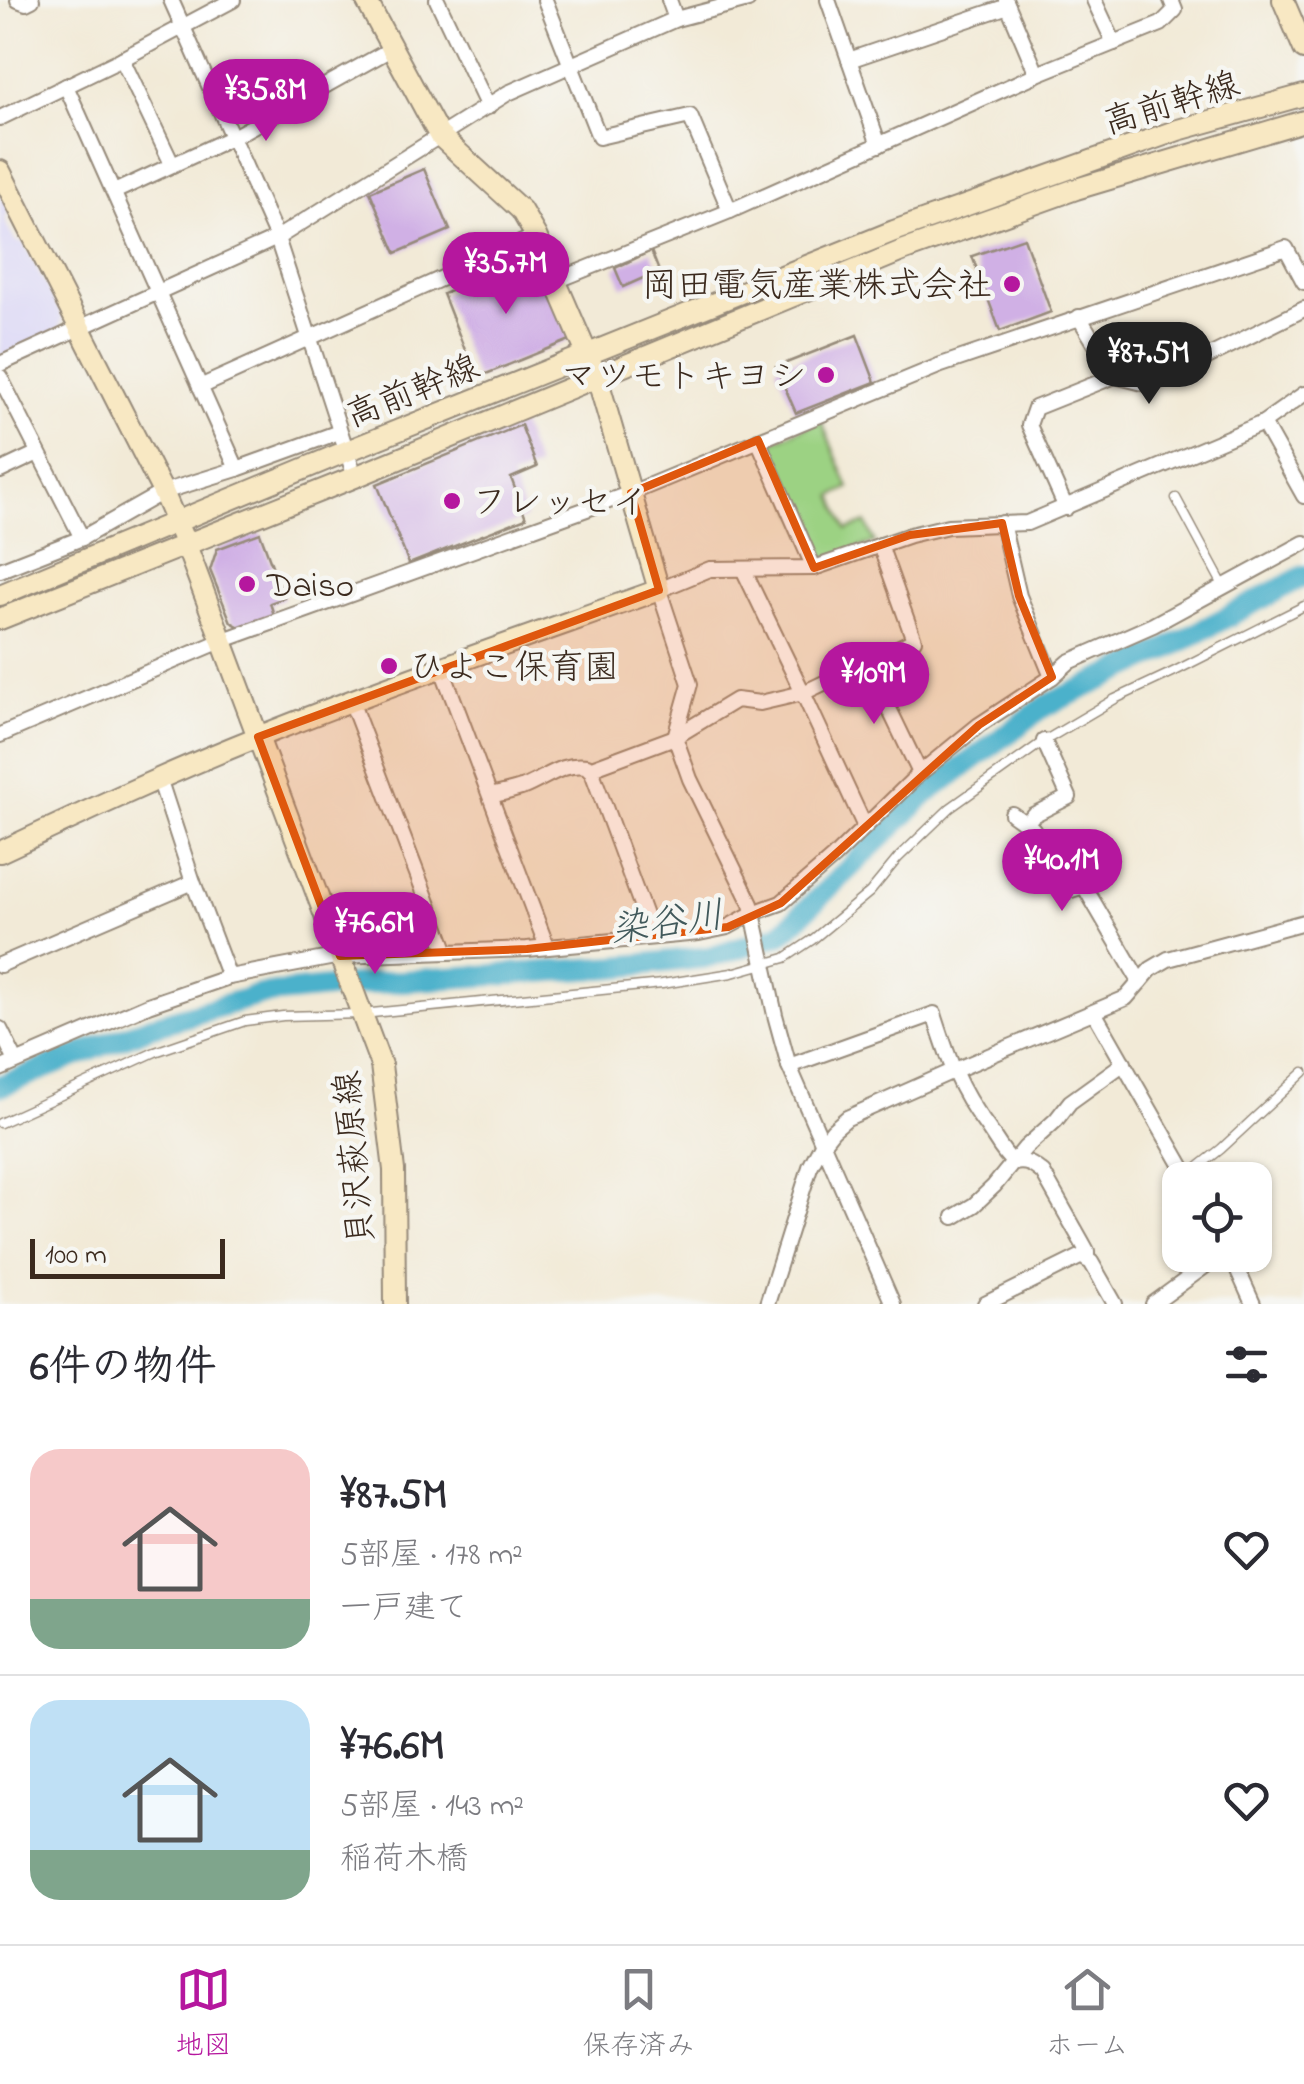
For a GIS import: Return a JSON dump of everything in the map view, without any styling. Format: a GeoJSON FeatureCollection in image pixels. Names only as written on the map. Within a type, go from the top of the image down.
{"type":"FeatureCollection","features":[{"type":"Feature","properties":{"kind":"street"},"geometry":{"type":"LineString","coordinates":[[18,0],[32,0]]}},
{"type":"Feature","properties":{"kind":"street"},"geometry":{"type":"LineString","coordinates":[[171,0],[277,238],[355,476]]}},
{"type":"Feature","properties":{"kind":"street"},"geometry":{"type":"LineString","coordinates":[[0,118],[234,0]]}},
{"type":"Feature","properties":{"kind":"street"},"geometry":{"type":"LineString","coordinates":[[366,0],[439,135],[521,210],[597,376],[690,684],[675,736],[690,779],[754,913],[789,1066],[893,1304]]}},
{"type":"Feature","properties":{"kind":"street"},"geometry":{"type":"LineString","coordinates":[[437,0],[488,107]]}},
{"type":"Feature","properties":{"kind":"street"},"geometry":{"type":"LineString","coordinates":[[545,0],[599,138],[690,116],[730,211]]}},
{"type":"Feature","properties":{"kind":"street"},"geometry":{"type":"LineString","coordinates":[[669,0],[676,19]]}},
{"type":"Feature","properties":{"kind":"street"},"geometry":{"type":"LineString","coordinates":[[0,364],[277,238],[508,93],[676,19],[748,0]]}},
{"type":"Feature","properties":{"kind":"street"},"geometry":{"type":"LineString","coordinates":[[828,0],[879,145]]}},
{"type":"Feature","properties":{"kind":"street"},"geometry":{"type":"LineString","coordinates":[[1094,0],[1114,44]]}},
{"type":"Feature","properties":{"kind":"street"},"geometry":{"type":"LineString","coordinates":[[556,280],[730,211],[1037,74],[1161,24],[1175,10],[1170,0]]}},
{"type":"Feature","properties":{"kind":"street"},"geometry":{"type":"LineString","coordinates":[[1287,1],[1304,49]]}},
{"type":"Feature","properties":{"kind":"street"},"geometry":{"type":"LineString","coordinates":[[850,60],[1007,3],[1037,74]]}},
{"type":"Feature","properties":{"kind":"street"},"geometry":{"type":"LineString","coordinates":[[114,192],[233,137],[394,48]]}},
{"type":"Feature","properties":{"kind":"street"},"geometry":{"type":"LineString","coordinates":[[122,59],[172,164]]}},
{"type":"Feature","properties":{"kind":"street"},"geometry":{"type":"LineString","coordinates":[[66,86],[237,469]]}},
{"type":"Feature","properties":{"kind":"street","name":"高前幹線"},"geometry":{"type":"LineString","coordinates":[[0,594],[176,523],[343,442],[588,356],[912,225],[1178,130],[1304,96]]}},
{"type":"Feature","properties":{"kind":"street","name":"高前幹線"},"geometry":{"type":"LineString","coordinates":[[0,619],[919,245],[1076,189],[1304,120]]}},
{"type":"Feature","properties":{"kind":"street","name":"貝沢萩原線"},"geometry":{"type":"LineString","coordinates":[[0,172],[163,492],[186,545],[382,1064],[394,1170],[394,1304]]}},
{"type":"Feature","properties":{"kind":"street"},"geometry":{"type":"LineString","coordinates":[[200,387],[536,236]]}},
{"type":"Feature","properties":{"kind":"street"},"geometry":{"type":"LineString","coordinates":[[0,736],[221,641],[631,493],[941,365],[1286,248],[1304,282]]}},
{"type":"Feature","properties":{"kind":"street"},"geometry":{"type":"LineString","coordinates":[[1066,508],[1029,425],[1035,408],[1114,376],[1152,386],[1304,309]]}},
{"type":"Feature","properties":{"kind":"street"},"geometry":{"type":"LineString","coordinates":[[1079,317],[1114,376]]}},
{"type":"Feature","properties":{"kind":"street"},"geometry":{"type":"LineString","coordinates":[[0,377],[82,538]]}},
{"type":"Feature","properties":{"kind":"street"},"geometry":{"type":"LineString","coordinates":[[0,852],[258,737],[710,570],[814,568],[948,526],[1028,523],[1262,423],[1304,394]]}},
{"type":"Feature","properties":{"kind":"street"},"geometry":{"type":"LineString","coordinates":[[1262,423],[1304,496]]}},
{"type":"Feature","properties":{"kind":"street"},"geometry":{"type":"LineString","coordinates":[[758,440],[814,568]]}},
{"type":"Feature","properties":{"kind":"street"},"geometry":{"type":"LineString","coordinates":[[0,570],[82,538],[163,492],[343,442]]}},
{"type":"Feature","properties":{"kind":"street"},"geometry":{"type":"LineString","coordinates":[[0,471],[38,453]]}},
{"type":"Feature","properties":{"kind":"street"},"geometry":{"type":"LineString","coordinates":[[1002,523],[1018,596],[1052,677]]}},
{"type":"Feature","properties":{"kind":"street"},"geometry":{"type":"LineString","coordinates":[[0,1068],[130,1012],[229,976],[341,959],[547,947],[728,927],[792,895],[920,773],[978,725],[1069,662],[1153,625],[1304,543]]}},
{"type":"Feature","properties":{"kind":"street"},"geometry":{"type":"LineString","coordinates":[[589,769],[675,736],[736,700],[760,703],[802,694],[914,640],[880,545]]}},
{"type":"Feature","properties":{"kind":"street"},"geometry":{"type":"LineString","coordinates":[[744,570],[865,827]]}},
{"type":"Feature","properties":{"kind":"street"},"geometry":{"type":"LineString","coordinates":[[867,662],[920,773]]}},
{"type":"Feature","properties":{"kind":"street"},"geometry":{"type":"LineString","coordinates":[[442,669],[547,947]]}},
{"type":"Feature","properties":{"kind":"street"},"geometry":{"type":"LineString","coordinates":[[351,701],[447,952]]}},
{"type":"Feature","properties":{"kind":"street"},"geometry":{"type":"LineString","coordinates":[[1026,824],[1033,815],[1068,798],[1044,741]]}},
{"type":"Feature","properties":{"kind":"street"},"geometry":{"type":"LineString","coordinates":[[491,796],[561,768],[588,766],[652,937]]}},
{"type":"Feature","properties":{"kind":"street"},"geometry":{"type":"LineString","coordinates":[[159,778],[229,976]]}},
{"type":"Feature","properties":{"kind":"street"},"geometry":{"type":"LineString","coordinates":[[1012,814],[1033,828],[1064,892],[1084,886],[1140,982]]}},
{"type":"Feature","properties":{"kind":"street"},"geometry":{"type":"LineString","coordinates":[[0,965],[194,882]]}},
{"type":"Feature","properties":{"kind":"street"},"geometry":{"type":"LineString","coordinates":[[766,1304],[810,1167],[832,1130],[848,1118],[1126,998],[1151,968],[1168,958],[1304,922]]}},
{"type":"Feature","properties":{"kind":"street"},"geometry":{"type":"LineString","coordinates":[[1094,1012],[1180,1162]]}},
{"type":"Feature","properties":{"kind":"street"},"geometry":{"type":"LineString","coordinates":[[789,1066],[934,1014],[953,1071],[977,1114],[1014,1163]]}},
{"type":"Feature","properties":{"kind":"street"},"geometry":{"type":"LineString","coordinates":[[0,1029],[16,1062]]}},
{"type":"Feature","properties":{"kind":"street"},"geometry":{"type":"LineString","coordinates":[[954,1216],[974,1206],[1070,1102],[1124,1063]]}},
{"type":"Feature","properties":{"kind":"street"},"geometry":{"type":"LineString","coordinates":[[1014,1163],[1034,1165],[1043,1174],[1082,1242],[1087,1260]]}},
{"type":"Feature","properties":{"kind":"street"},"geometry":{"type":"LineString","coordinates":[[984,1304],[1082,1256],[1091,1262],[1115,1304]]}},
{"type":"Feature","properties":{"kind":"street"},"geometry":{"type":"LineString","coordinates":[[1154,1304],[1197,1272]]}},
{"type":"Feature","properties":{"kind":"street"},"geometry":{"type":"LineString","coordinates":[[1239,1272],[1254,1304]]}},
{"type":"Feature","properties":{"kind":"lane"},"geometry":{"type":"LineString","coordinates":[[1176,498],[1224,587]]}},
{"type":"Feature","properties":{"kind":"lane"},"geometry":{"type":"LineString","coordinates":[[0,1123],[154,1052],[245,1021],[662,984],[732,973],[785,958],[870,892],[898,858],[950,808],[1044,741],[1114,699],[1304,606]]}},
{"type":"Feature","properties":{"kind":"lane"},"geometry":{"type":"LineString","coordinates":[[1206,1162],[1304,1072]]}},
{"type":"Feature","properties":{"kind":"highlighted area"},"geometry":{"type":"Polygon","coordinates":[[[758,440],[814,568],[910,535],[1002,523],[1019,596],[1052,677],[979,725],[781,903],[728,927],[527,949],[340,956],[258,737],[659,590],[631,493],[758,440]]]}},
{"type":"Feature","properties":{"kind":"shaded area"},"geometry":{"type":"Polygon","coordinates":[[[0,193],[8,209],[5,221],[15,241],[24,243],[63,318],[59,330],[0,358],[0,193]]]}},
{"type":"Feature","properties":{"kind":"green space"},"geometry":{"type":"Polygon","coordinates":[[[821,420],[849,488],[833,496],[847,530],[866,523],[875,542],[818,562],[769,448],[771,442],[821,420]]]}},
{"type":"Feature","properties":{"kind":"building"},"geometry":{"type":"Polygon","coordinates":[[[424,169],[450,230],[396,253],[370,192],[424,169]]]}},
{"type":"Feature","properties":{"kind":"building","name":"岡田電気産業株式会社"},"geometry":{"type":"Polygon","coordinates":[[[1024,238],[1051,312],[1000,331],[972,256],[1024,238]]]}},
{"type":"Feature","properties":{"kind":"building"},"geometry":{"type":"Polygon","coordinates":[[[651,251],[659,271],[623,287],[615,268],[651,251]]]}},
{"type":"Feature","properties":{"kind":"building"},"geometry":{"type":"Polygon","coordinates":[[[537,256],[570,340],[476,378],[443,294],[537,256]]]}},
{"type":"Feature","properties":{"kind":"building","name":"マツモトキヨシ"},"geometry":{"type":"Polygon","coordinates":[[[857,335],[875,382],[796,413],[776,367],[857,335]]]}},
{"type":"Feature","properties":{"kind":"building","name":"フレッセイ"},"geometry":{"type":"Polygon","coordinates":[[[521,425],[537,467],[511,478],[526,518],[409,564],[377,484],[521,425]]]}},
{"type":"Feature","properties":{"kind":"building","name":"Daiso"},"geometry":{"type":"Polygon","coordinates":[[[260,533],[284,598],[270,603],[274,615],[240,627],[231,622],[210,570],[217,549],[260,533]]]}},
{"type":"Feature","properties":{"kind":"waterway","name":"染谷川"},"geometry":{"type":"LineString","coordinates":[[0,1086],[149,1027],[259,995],[710,957],[781,934],[926,794],[1045,706],[1163,651],[1304,576]]}},
{"type":"Feature","properties":{"kind":"place","name":"岡田電気産業株式会社"},"geometry":{"type":"Point","coordinates":[1012,284]}},
{"type":"Feature","properties":{"kind":"place","name":"マツモトキヨシ"},"geometry":{"type":"Point","coordinates":[826,375]}},
{"type":"Feature","properties":{"kind":"place","name":"フレッセイ"},"geometry":{"type":"Point","coordinates":[452,501]}},
{"type":"Feature","properties":{"kind":"place","name":"Daiso"},"geometry":{"type":"Point","coordinates":[247,584]}},
{"type":"Feature","properties":{"kind":"place","name":"ひよこ保育園"},"geometry":{"type":"Point","coordinates":[389,666]}}]}
